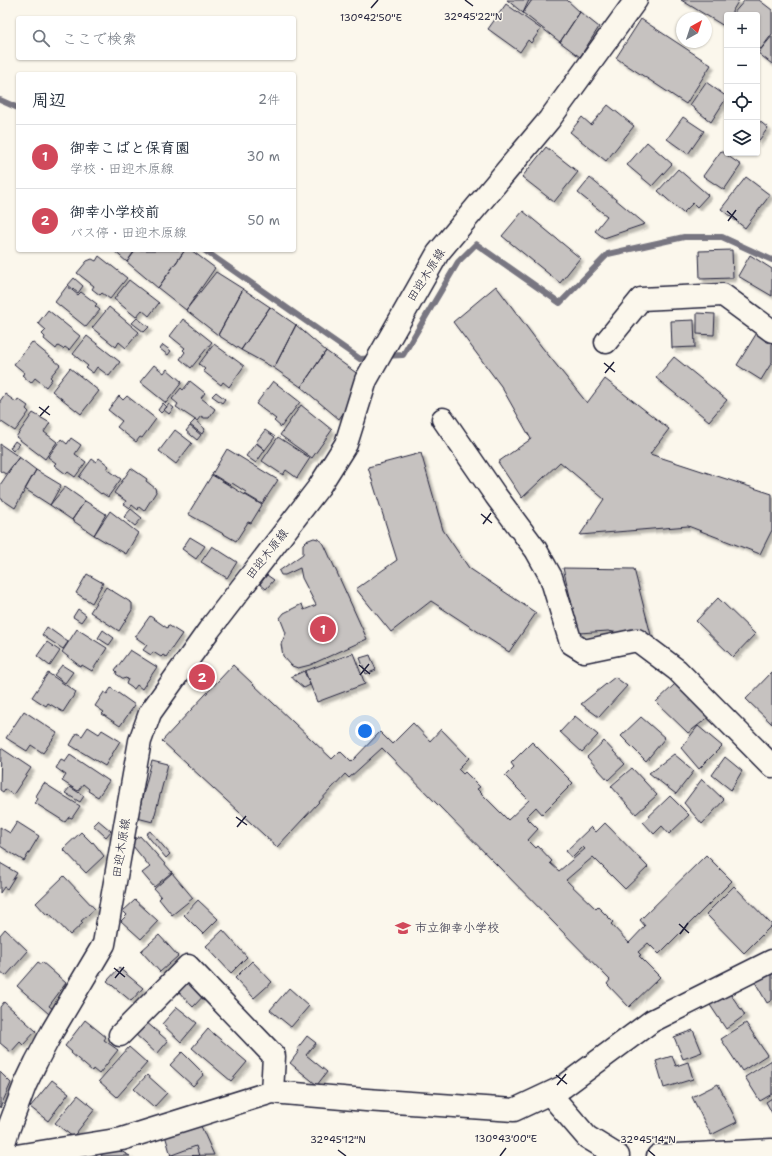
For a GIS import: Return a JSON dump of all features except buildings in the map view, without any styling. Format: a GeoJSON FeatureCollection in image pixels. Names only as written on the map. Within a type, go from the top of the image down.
{"type":"FeatureCollection","features":[{"type":"Feature","properties":{"kind":"street","name":"田迎木原線"},"geometry":{"type":"LineString","coordinates":[[0,1156],[8,1130],[28,1080],[53,1030],[104,944],[140,741],[150,713],[209,630],[323,481],[346,444],[366,380],[438,253],[549,120],[636,0]]}},
{"type":"Feature","properties":{"kind":"street"},"geometry":{"type":"LineString","coordinates":[[606,342],[640,299],[723,295],[772,331]]}},
{"type":"Feature","properties":{"kind":"street"},"geometry":{"type":"LineString","coordinates":[[443,419],[496,496],[536,550],[551,577],[572,643],[584,651],[638,640],[677,670],[772,766]]}},
{"type":"Feature","properties":{"kind":"street"},"geometry":{"type":"LineString","coordinates":[[16,1156],[122,1139],[272,1092],[514,1110],[563,1087],[652,1021],[772,962]]}},
{"type":"Feature","properties":{"kind":"street"},"geometry":{"type":"LineString","coordinates":[[120,1035],[188,966],[274,1056],[272,1092]]}},
{"type":"Feature","properties":{"kind":"street"},"geometry":{"type":"LineString","coordinates":[[550,1094],[587,1137],[618,1156]]}},
{"type":"Feature","properties":{"kind":"street"},"geometry":{"type":"LineString","coordinates":[[658,1156],[772,1150]]}},
{"type":"Feature","properties":{"kind":"waterway"},"geometry":{"type":"LineString","coordinates":[[0,100],[16,107]]}},
{"type":"Feature","properties":{"kind":"waterway"},"geometry":{"type":"LineString","coordinates":[[384,356],[403,355],[458,262],[476,244],[560,303],[608,254],[684,237],[722,237],[772,260]]}},
{"type":"Feature","properties":{"kind":"waterway"},"geometry":{"type":"LineString","coordinates":[[207,252],[360,359],[373,358]]}},
{"type":"Feature","properties":{"kind":"place","name":"御幸こばと保育園"},"geometry":{"type":"Point","coordinates":[323,629]}},
{"type":"Feature","properties":{"kind":"place","name":"御幸小学校前"},"geometry":{"type":"Point","coordinates":[202,677]}},
{"type":"Feature","properties":{"kind":"place","name":"市立御幸小学校"},"geometry":{"type":"Point","coordinates":[403,928]}}]}
